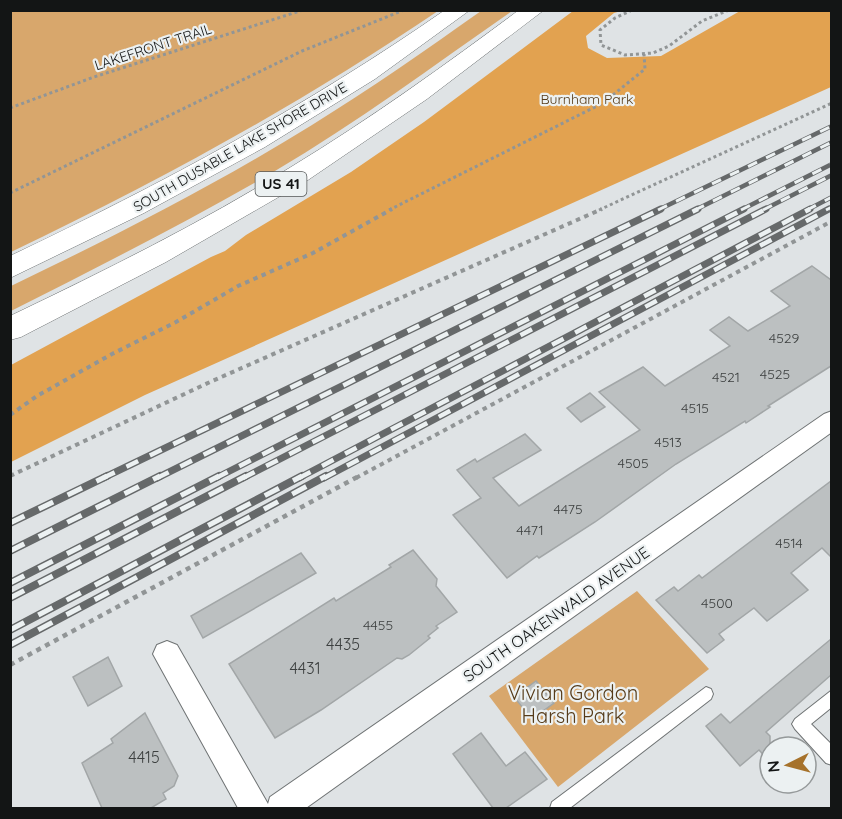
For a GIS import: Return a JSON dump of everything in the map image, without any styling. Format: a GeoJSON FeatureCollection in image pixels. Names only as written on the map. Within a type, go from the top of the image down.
{"type":"FeatureCollection","features":[{"type":"Feature","properties":{"kind":"highway","name":"SOUTH DUSABLE LAKE SHORE DRIVE"},"geometry":{"type":"LineString","coordinates":[[10,268],[90,230],[255,142],[334,95],[460,10]]}},
{"type":"Feature","properties":{"kind":"highway","name":"US 41"},"geometry":{"type":"LineString","coordinates":[[10,329],[94,288],[296,175],[441,80],[534,10]]}},
{"type":"Feature","properties":{"kind":"street","name":"SOUTH OAKENWALD AVENUE"},"geometry":{"type":"LineString","coordinates":[[281,808],[831,420]]}},
{"type":"Feature","properties":{"kind":"street"},"geometry":{"type":"LineString","coordinates":[[167,654],[254,808]]}},
{"type":"Feature","properties":{"kind":"lane"},"geometry":{"type":"LineString","coordinates":[[558,808],[706,694]]}},
{"type":"Feature","properties":{"kind":"lane"},"geometry":{"type":"LineString","coordinates":[[831,697],[800,724],[831,757]]}},
{"type":"Feature","properties":{"kind":"path","name":"LAKEFRONT TRAIL"},"geometry":{"type":"LineString","coordinates":[[10,108],[94,77],[303,10]]}},
{"type":"Feature","properties":{"kind":"path"},"geometry":{"type":"LineString","coordinates":[[10,193],[302,51],[404,10]]}},
{"type":"Feature","properties":{"kind":"path"},"geometry":{"type":"LineString","coordinates":[[632,10],[606,24],[600,30],[601,45],[615,53],[644,54],[669,46],[707,18],[729,10]]}},
{"type":"Feature","properties":{"kind":"path"},"geometry":{"type":"LineString","coordinates":[[10,415],[37,396],[112,354],[176,322],[238,286],[313,253],[399,204],[449,182],[603,103],[645,69],[644,54]]}},
{"type":"Feature","properties":{"kind":"path"},"geometry":{"type":"LineString","coordinates":[[10,476],[210,382],[526,244],[831,103]]}},
{"type":"Feature","properties":{"kind":"path"},"geometry":{"type":"LineString","coordinates":[[10,665],[831,221]]}},
{"type":"Feature","properties":{"kind":"green space"},"geometry":{"type":"Polygon","coordinates":[[[11,10],[438,11],[334,78],[229,140],[11,252],[11,10]]]}},
{"type":"Feature","properties":{"kind":"green space"},"geometry":{"type":"Polygon","coordinates":[[[481,11],[512,11],[366,113],[275,171],[11,311],[11,286],[163,210],[238,169],[334,111],[481,11]]]}},
{"type":"Feature","properties":{"kind":"green space","name":"Burnham Park"},"geometry":{"type":"Polygon","coordinates":[[[573,11],[621,11],[614,13],[586,36],[588,48],[607,58],[661,56],[740,11],[831,11],[831,87],[145,395],[11,462],[11,365],[225,251],[246,235],[351,172],[424,122],[573,11]]]}},
{"type":"Feature","properties":{"kind":"green space","name":"Vivian Gordon Harsh Park"},"geometry":{"type":"Polygon","coordinates":[[[637,591],[709,669],[558,787],[489,696],[637,591]]]}},
{"type":"Feature","properties":{"kind":"building"},"geometry":{"type":"Polygon","coordinates":[[[812,266],[831,280],[831,366],[768,406],[770,407],[746,423],[745,421],[676,464],[595,522],[539,558],[537,556],[507,578],[453,515],[481,498],[457,470],[475,459],[477,462],[525,434],[541,450],[493,478],[519,506],[640,430],[599,392],[643,367],[665,386],[730,346],[710,330],[729,317],[748,331],[790,306],[771,291],[812,266]]]}},
{"type":"Feature","properties":{"kind":"building"},"geometry":{"type":"Polygon","coordinates":[[[590,393],[605,407],[581,422],[567,408],[590,393]]]}},
{"type":"Feature","properties":{"kind":"building"},"geometry":{"type":"Polygon","coordinates":[[[831,481],[831,557],[822,548],[791,573],[808,590],[767,621],[754,608],[719,634],[724,640],[707,653],[656,600],[674,587],[678,591],[699,575],[702,578],[831,481]]]}},
{"type":"Feature","properties":{"kind":"building"},"geometry":{"type":"Polygon","coordinates":[[[413,550],[437,579],[436,586],[457,612],[436,626],[438,628],[428,636],[430,638],[409,655],[402,659],[397,658],[321,710],[275,738],[229,664],[334,598],[336,601],[391,567],[389,565],[413,550]]]}},
{"type":"Feature","properties":{"kind":"building"},"geometry":{"type":"Polygon","coordinates":[[[301,553],[316,573],[203,638],[191,616],[301,553]]]}},
{"type":"Feature","properties":{"kind":"building"},"geometry":{"type":"Polygon","coordinates":[[[831,639],[831,675],[766,732],[769,735],[758,735],[758,751],[740,766],[706,726],[721,714],[730,723],[831,639]]]}},
{"type":"Feature","properties":{"kind":"building"},"geometry":{"type":"Polygon","coordinates":[[[108,657],[122,686],[88,706],[73,677],[108,657]]]}},
{"type":"Feature","properties":{"kind":"building"},"geometry":{"type":"Polygon","coordinates":[[[536,681],[554,703],[532,719],[514,697],[536,681]]]}},
{"type":"Feature","properties":{"kind":"building"},"geometry":{"type":"Polygon","coordinates":[[[145,713],[178,776],[174,786],[163,793],[166,799],[151,808],[102,808],[82,763],[113,743],[111,739],[145,713]]]}},
{"type":"Feature","properties":{"kind":"building"},"geometry":{"type":"Polygon","coordinates":[[[481,733],[506,766],[525,752],[547,779],[506,808],[493,808],[453,754],[481,733]]]}},
{"type":"Feature","properties":{"kind":"railway"},"geometry":{"type":"LineString","coordinates":[[658,210],[832,126]]}},
{"type":"Feature","properties":{"kind":"railway"},"geometry":{"type":"LineString","coordinates":[[695,210],[832,142]]}},
{"type":"Feature","properties":{"kind":"railway"},"geometry":{"type":"LineString","coordinates":[[741,210],[832,164]]}},
{"type":"Feature","properties":{"kind":"railway"},"geometry":{"type":"LineString","coordinates":[[763,210],[832,175]]}},
{"type":"Feature","properties":{"kind":"railway"},"geometry":{"type":"LineString","coordinates":[[807,210],[832,197]]}},
{"type":"Feature","properties":{"kind":"railway"},"geometry":{"type":"LineString","coordinates":[[826,210],[832,207]]}},
{"type":"Feature","properties":{"kind":"railway"},"geometry":{"type":"LineString","coordinates":[[103,478],[661,209]]}},
{"type":"Feature","properties":{"kind":"railway"},"geometry":{"type":"LineString","coordinates":[[157,478],[698,209]]}},
{"type":"Feature","properties":{"kind":"railway"},"geometry":{"type":"LineString","coordinates":[[216,478],[744,209]]}},
{"type":"Feature","properties":{"kind":"railway"},"geometry":{"type":"LineString","coordinates":[[243,478],[766,209]]}},
{"type":"Feature","properties":{"kind":"railway"},"geometry":{"type":"LineString","coordinates":[[299,478],[810,209]]}},
{"type":"Feature","properties":{"kind":"railway"},"geometry":{"type":"LineString","coordinates":[[324,478],[829,209]]}},
{"type":"Feature","properties":{"kind":"railway"},"geometry":{"type":"LineString","coordinates":[[10,523],[107,476]]}},
{"type":"Feature","properties":{"kind":"railway"},"geometry":{"type":"LineString","coordinates":[[10,551],[160,476]]}},
{"type":"Feature","properties":{"kind":"railway"},"geometry":{"type":"LineString","coordinates":[[10,583],[219,476]]}},
{"type":"Feature","properties":{"kind":"railway"},"geometry":{"type":"LineString","coordinates":[[10,598],[246,476]]}},
{"type":"Feature","properties":{"kind":"railway"},"geometry":{"type":"LineString","coordinates":[[10,630],[302,476]]}},
{"type":"Feature","properties":{"kind":"railway"},"geometry":{"type":"LineString","coordinates":[[10,645],[326,476]]}}]}
